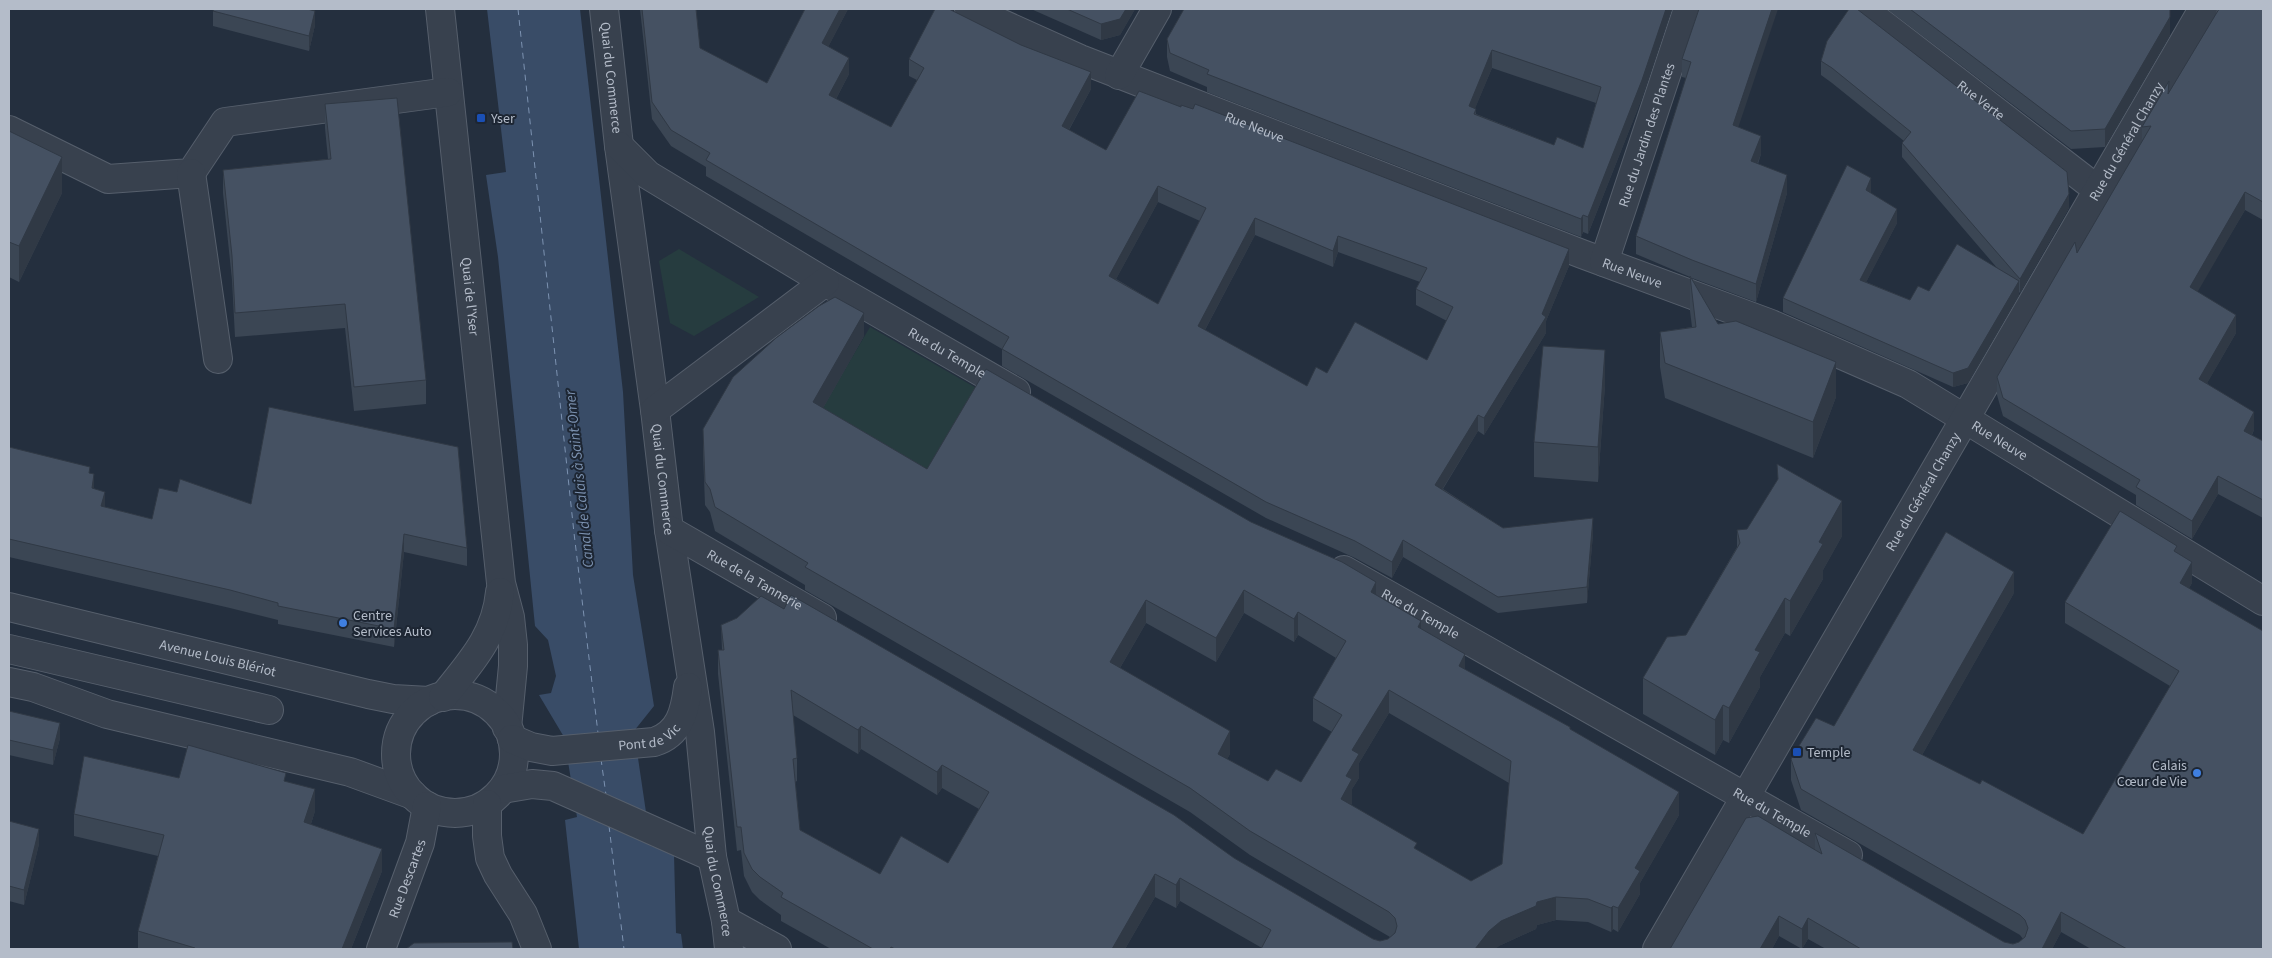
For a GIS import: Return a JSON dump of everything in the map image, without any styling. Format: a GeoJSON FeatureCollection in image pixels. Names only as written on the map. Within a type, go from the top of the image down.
{"type":"FeatureCollection","features":[{"type":"Feature","properties":{"kind":"street","name":"Quai de l'Yser"},"geometry":{"type":"LineString","coordinates":[[440,9],[501,583],[510,617],[513,645],[510,734]]}},
{"type":"Feature","properties":{"kind":"street","name":"Quai du Commerce"},"geometry":{"type":"LineString","coordinates":[[604,9],[619,146],[656,410],[669,530],[700,732],[712,857],[726,921],[729,949]]}},
{"type":"Feature","properties":{"kind":"street","name":"Rue Neuve"},"geometry":{"type":"LineString","coordinates":[[968,9],[1043,44],[1119,75],[1604,262],[1771,324],[1908,384],[2263,601]]}},
{"type":"Feature","properties":{"kind":"street"},"geometry":{"type":"LineString","coordinates":[[1119,75],[1157,9]]}},
{"type":"Feature","properties":{"kind":"street","name":"Rue du Jardin des Plantes"},"geometry":{"type":"LineString","coordinates":[[1604,262],[1688,9]]}},
{"type":"Feature","properties":{"kind":"street","name":"Rue Verte"},"geometry":{"type":"LineString","coordinates":[[1863,9],[2098,190]]}},
{"type":"Feature","properties":{"kind":"street","name":"Rue du Général Chanzy"},"geometry":{"type":"LineString","coordinates":[[1657,949],[2098,190],[2200,10]]}},
{"type":"Feature","properties":{"kind":"street"},"geometry":{"type":"LineString","coordinates":[[218,359],[191,173],[225,122],[448,92]]}},
{"type":"Feature","properties":{"kind":"street"},"geometry":{"type":"LineString","coordinates":[[9,130],[108,179],[191,173]]}},
{"type":"Feature","properties":{"kind":"street","name":"Rue du Temple"},"geometry":{"type":"LineString","coordinates":[[619,146],[648,175],[825,282],[1036,404]]}},
{"type":"Feature","properties":{"kind":"street"},"geometry":{"type":"LineString","coordinates":[[656,410],[825,282]]}},
{"type":"Feature","properties":{"kind":"street","name":"Rue de la Tannerie"},"geometry":{"type":"LineString","coordinates":[[669,530],[846,632]]}},
{"type":"Feature","properties":{"kind":"street","name":"Rue du Temple"},"geometry":{"type":"LineString","coordinates":[[1322,560],[1349,572],[1869,867]]}},
{"type":"Feature","properties":{"kind":"street","name":"Quai de l'Yser"},"geometry":{"type":"LineString","coordinates":[[436,699],[489,635],[497,616],[501,583]]}},
{"type":"Feature","properties":{"kind":"street","name":"Avenue Louis Blériot"},"geometry":{"type":"LineString","coordinates":[[9,607],[393,699],[436,699]]}},
{"type":"Feature","properties":{"kind":"street"},"geometry":{"type":"LineString","coordinates":[[9,649],[270,710]]}},
{"type":"Feature","properties":{"kind":"street","name":"Pont de Vic"},"geometry":{"type":"LineString","coordinates":[[510,734],[540,749],[563,751],[647,743],[667,736],[680,720],[687,701],[690,671]]}},
{"type":"Feature","properties":{"kind":"street"},"geometry":{"type":"LineString","coordinates":[[261,750],[278,672]]}},
{"type":"Feature","properties":{"kind":"street"},"geometry":{"type":"LineString","coordinates":[[9,682],[33,687],[107,714],[350,772],[447,813],[461,813],[495,796],[532,784],[553,786],[712,857]]}},
{"type":"Feature","properties":{"kind":"street"},"geometry":{"type":"LineString","coordinates":[[420,800],[404,783],[398,769],[397,748],[400,734],[407,720],[417,710],[436,699],[457,696],[477,700],[495,712],[510,734],[514,761],[510,775],[495,796],[487,836],[490,858],[498,875],[523,914],[537,949]]}},
{"type":"Feature","properties":{"kind":"street","name":"Rue Descartes"},"geometry":{"type":"LineString","coordinates":[[381,949],[420,843],[420,800]]}},
{"type":"Feature","properties":{"kind":"street"},"geometry":{"type":"LineString","coordinates":[[726,921],[777,949]]}},
{"type":"Feature","properties":{"kind":"green space"},"geometry":{"type":"Polygon","coordinates":[[[679,249],[759,297],[694,336],[670,323],[659,261],[679,249]]]}},
{"type":"Feature","properties":{"kind":"green space"},"geometry":{"type":"Polygon","coordinates":[[[870,327],[985,393],[928,492],[812,425],[870,327]]]}},
{"type":"Feature","properties":{"kind":"water","name":"Canal de Calais à Saint-Omer"},"geometry":{"type":"Polygon","coordinates":[[[487,9],[580,9],[623,392],[633,575],[654,706],[634,731],[651,846],[674,854],[676,933],[681,934],[683,949],[579,949],[565,820],[577,817],[564,737],[539,695],[551,693],[556,676],[548,640],[535,626],[498,257],[486,175],[506,172],[487,9]]]}},
{"type":"Feature","properties":{"kind":"building"},"geometry":{"type":"Polygon","coordinates":[[[214,9],[307,9],[315,11],[309,36],[213,11],[214,9]]]}},
{"type":"Feature","properties":{"kind":"building"},"geometry":{"type":"Polygon","coordinates":[[[642,9],[696,9],[700,48],[767,83],[805,9],[840,9],[822,43],[849,58],[829,95],[891,127],[924,68],[909,59],[935,9],[949,9],[1021,45],[1091,72],[1062,126],[1106,150],[1139,91],[1181,107],[1181,105],[1193,109],[1195,104],[1569,249],[1542,314],[1546,317],[1484,418],[1478,415],[1435,485],[1503,528],[1593,518],[1587,587],[1498,597],[1403,540],[1392,562],[1355,541],[1266,502],[1002,349],[1009,337],[706,160],[710,153],[671,130],[652,102],[642,9]],[[1158,186],[1109,276],[1158,304],[1206,208],[1158,186]],[[1255,218],[1198,326],[1307,386],[1316,367],[1327,373],[1355,322],[1427,360],[1453,307],[1416,289],[1427,268],[1338,236],[1333,251],[1255,218]]]}},
{"type":"Feature","properties":{"kind":"building"},"geometry":{"type":"Polygon","coordinates":[[[1067,9],[1126,9],[1120,19],[1101,24],[1067,9]]]}},
{"type":"Feature","properties":{"kind":"building"},"geometry":{"type":"Polygon","coordinates":[[[1184,9],[1666,9],[1642,80],[1588,217],[1583,215],[1581,219],[1207,74],[1209,70],[1170,53],[1167,39],[1184,9]],[[1492,50],[1469,106],[1476,109],[1474,114],[1554,145],[1557,137],[1583,148],[1601,87],[1492,50]]]}},
{"type":"Feature","properties":{"kind":"building"},"geometry":{"type":"Polygon","coordinates":[[[1699,9],[1772,9],[1733,125],[1761,136],[1751,161],[1787,175],[1756,284],[1636,236],[1691,62],[1682,59],[1699,9]]]}},
{"type":"Feature","properties":{"kind":"building"},"geometry":{"type":"Polygon","coordinates":[[[1849,9],[1857,9],[2067,172],[2069,194],[2020,279],[1902,143],[1911,132],[1821,61],[1827,41],[1849,9]]]}},
{"type":"Feature","properties":{"kind":"building"},"geometry":{"type":"Polygon","coordinates":[[[1910,9],[2170,9],[2170,17],[2105,129],[2071,131],[1910,9]]]}},
{"type":"Feature","properties":{"kind":"building"},"geometry":{"type":"Polygon","coordinates":[[[2219,9],[2263,9],[2263,202],[2245,192],[2190,287],[2236,315],[2199,379],[2254,412],[2244,431],[2263,441],[2263,500],[2218,476],[2192,521],[2136,487],[2140,480],[2003,398],[1997,377],[2075,242],[2077,253],[2151,126],[2142,127],[2169,81],[2168,94],[2219,9]]]}},
{"type":"Feature","properties":{"kind":"building"},"geometry":{"type":"Polygon","coordinates":[[[397,98],[426,380],[354,387],[345,304],[235,313],[232,256],[223,170],[331,159],[325,104],[397,98]]]}},
{"type":"Feature","properties":{"kind":"building"},"geometry":{"type":"Polygon","coordinates":[[[9,131],[62,157],[19,246],[9,242],[9,131]]]}},
{"type":"Feature","properties":{"kind":"building"},"geometry":{"type":"Polygon","coordinates":[[[1847,165],[1871,178],[1866,190],[1897,209],[1860,280],[1910,300],[1918,286],[1929,291],[1957,244],[2019,281],[1968,368],[1953,373],[1783,298],[1847,165]]]}},
{"type":"Feature","properties":{"kind":"building"},"geometry":{"type":"Polygon","coordinates":[[[1690,276],[1718,324],[1736,321],[1836,362],[1813,422],[1665,363],[1660,332],[1696,327],[1690,276]]]}},
{"type":"Feature","properties":{"kind":"building"},"geometry":{"type":"Polygon","coordinates":[[[835,297],[864,313],[813,402],[927,469],[986,369],[1251,522],[1342,562],[1376,582],[1371,592],[1421,621],[1418,627],[1465,654],[1459,666],[1570,727],[1570,729],[1679,792],[1635,868],[1640,871],[1618,908],[1613,906],[1611,908],[1588,899],[1556,897],[1537,902],[1536,906],[1501,921],[1489,931],[1475,949],[1261,949],[1271,930],[1180,878],[1176,885],[1155,874],[1112,949],[895,949],[891,947],[890,949],[873,949],[781,897],[783,893],[752,869],[744,853],[741,827],[737,827],[718,650],[724,650],[721,625],[737,618],[761,596],[784,609],[791,595],[1174,815],[1234,858],[1373,939],[1380,941],[1388,939],[1395,933],[1397,926],[1395,918],[1389,912],[1250,831],[1190,788],[805,567],[808,563],[715,507],[710,489],[705,482],[703,429],[733,377],[776,338],[819,306],[835,297]],[[1244,590],[1216,638],[1146,600],[1110,662],[1230,731],[1218,754],[1268,781],[1276,769],[1301,782],[1342,715],[1313,698],[1346,641],[1298,612],[1294,619],[1244,590]],[[791,690],[797,758],[793,759],[800,830],[880,874],[901,836],[948,863],[989,792],[942,765],[937,772],[861,726],[858,730],[791,690]],[[1389,690],[1352,750],[1359,754],[1346,776],[1352,779],[1341,799],[1417,843],[1414,848],[1471,881],[1502,864],[1511,761],[1389,690]]]}},
{"type":"Feature","properties":{"kind":"building"},"geometry":{"type":"Polygon","coordinates":[[[1543,346],[1605,350],[1598,447],[1534,442],[1543,346]]]}},
{"type":"Feature","properties":{"kind":"building"},"geometry":{"type":"Polygon","coordinates":[[[269,407],[458,447],[467,548],[404,534],[394,629],[278,606],[278,603],[230,590],[9,539],[9,447],[90,467],[89,473],[94,474],[92,488],[105,492],[101,506],[152,519],[159,488],[177,492],[180,479],[251,504],[269,407]]]}},
{"type":"Feature","properties":{"kind":"building"},"geometry":{"type":"Polygon","coordinates":[[[1777,464],[1842,501],[1819,542],[1823,544],[1790,601],[1785,598],[1755,650],[1760,652],[1729,708],[1723,705],[1715,720],[1643,678],[1667,637],[1686,635],[1740,543],[1737,530],[1747,529],[1778,479],[1777,464]]]}},
{"type":"Feature","properties":{"kind":"building"},"geometry":{"type":"Polygon","coordinates":[[[2120,511],[2177,546],[2174,551],[2192,562],[2180,583],[2263,631],[2263,949],[2127,949],[2061,912],[2042,949],[1861,949],[1808,918],[1802,929],[1779,916],[1760,949],[1670,949],[1746,818],[1758,816],[1822,854],[1815,833],[2004,942],[2013,944],[2025,937],[2028,928],[2025,920],[2020,915],[1801,789],[1791,759],[1816,718],[1834,726],[1946,532],[2014,572],[1913,750],[1980,784],[1982,780],[2083,834],[2179,671],[2065,602],[2120,511]]]}},
{"type":"Feature","properties":{"kind":"building"},"geometry":{"type":"Polygon","coordinates":[[[9,711],[60,723],[53,750],[9,740],[9,711]]]}},
{"type":"Feature","properties":{"kind":"building"},"geometry":{"type":"Polygon","coordinates":[[[188,745],[286,773],[284,781],[315,789],[304,822],[382,849],[342,949],[195,949],[138,931],[164,835],[74,814],[84,756],[179,778],[188,745]]]}},
{"type":"Feature","properties":{"kind":"building"},"geometry":{"type":"Polygon","coordinates":[[[9,821],[39,829],[24,890],[9,886],[9,821]]]}},
{"type":"Feature","properties":{"kind":"building"},"geometry":{"type":"Polygon","coordinates":[[[512,942],[513,949],[406,949],[414,943],[512,942]]]}},
{"type":"Feature","properties":{"kind":"ferry route"},"geometry":{"type":"LineString","coordinates":[[518,9],[574,533],[598,733]]}},
{"type":"Feature","properties":{"kind":"ferry route"},"geometry":{"type":"LineString","coordinates":[[601,759],[606,795]]}},
{"type":"Feature","properties":{"kind":"ferry route"},"geometry":{"type":"LineString","coordinates":[[609,826],[624,949]]}},
{"type":"Feature","properties":{"kind":"place","name":"Yser"},"geometry":{"type":"Point","coordinates":[481,118]}},
{"type":"Feature","properties":{"kind":"place","name":"Centre Services Auto"},"geometry":{"type":"Point","coordinates":[343,623]}},
{"type":"Feature","properties":{"kind":"place","name":"Temple"},"geometry":{"type":"Point","coordinates":[1797,752]}},
{"type":"Feature","properties":{"kind":"place","name":"Calais Cœur de Vie"},"geometry":{"type":"Point","coordinates":[2197,773]}}]}
